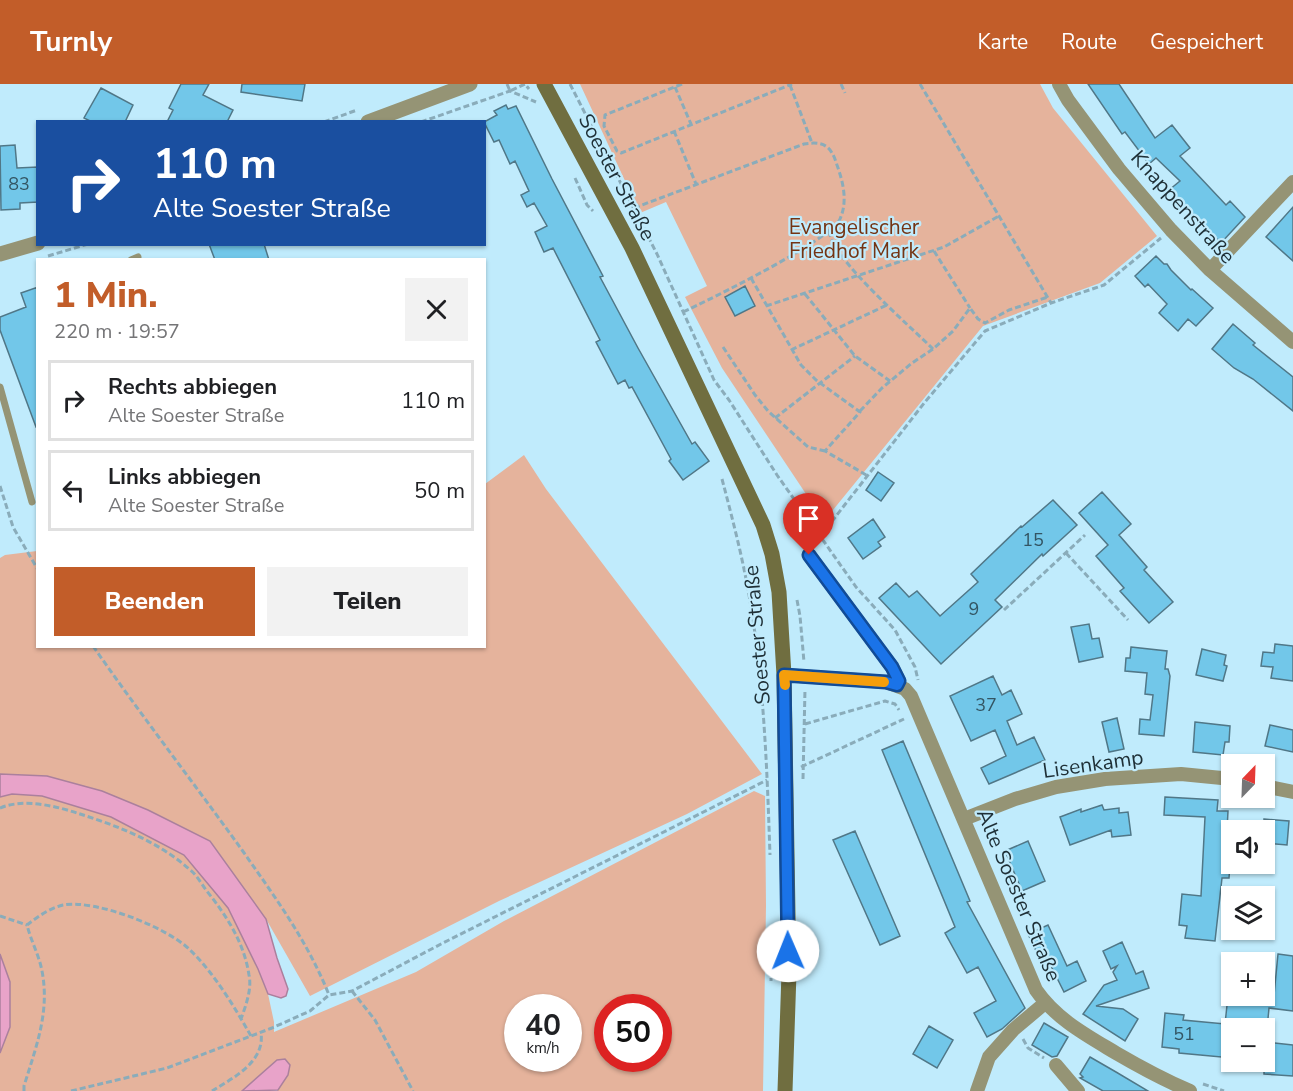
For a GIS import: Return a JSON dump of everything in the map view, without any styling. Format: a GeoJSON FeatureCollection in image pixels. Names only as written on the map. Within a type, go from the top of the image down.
{"type":"FeatureCollection","features":[{"type":"Feature","properties":{"kind":"main road","name":"Soester Straße"},"geometry":{"type":"LineString","coordinates":[[544,84],[627,240],[763,525],[772,554],[779,592],[784,675],[789,973],[785,1091]]}},
{"type":"Feature","properties":{"kind":"street"},"geometry":{"type":"LineString","coordinates":[[373,120],[471,84]]}},
{"type":"Feature","properties":{"kind":"street","name":"Knappenstraße"},"geometry":{"type":"LineString","coordinates":[[1059,84],[1068,100],[1119,169],[1171,230],[1210,270],[1293,342]]}},
{"type":"Feature","properties":{"kind":"street"},"geometry":{"type":"LineString","coordinates":[[1210,270],[1293,182]]}},
{"type":"Feature","properties":{"kind":"street"},"geometry":{"type":"LineString","coordinates":[[0,254],[36,244]]}},
{"type":"Feature","properties":{"kind":"street","name":"Alte Soester Straße"},"geometry":{"type":"LineString","coordinates":[[809,555],[892,667],[899,681],[897,685],[911,696],[1036,990],[1045,1003],[1078,1031],[1159,1078],[1189,1091]]}},
{"type":"Feature","properties":{"kind":"street"},"geometry":{"type":"LineString","coordinates":[[784,675],[886,682],[897,685]]}},
{"type":"Feature","properties":{"kind":"street","name":"Lisenkamp"},"geometry":{"type":"LineString","coordinates":[[964,819],[1015,799],[1105,778],[1181,774],[1221,778]]}},
{"type":"Feature","properties":{"kind":"street"},"geometry":{"type":"LineString","coordinates":[[1275,788],[1293,792]]}},
{"type":"Feature","properties":{"kind":"street"},"geometry":{"type":"LineString","coordinates":[[977,1091],[989,1057],[1016,1027],[1045,1003]]}},
{"type":"Feature","properties":{"kind":"street"},"geometry":{"type":"LineString","coordinates":[[1056,1065],[1078,1091]]}},
{"type":"Feature","properties":{"kind":"lane"},"geometry":{"type":"LineString","coordinates":[[0,387],[32,502]]}},
{"type":"Feature","properties":{"kind":"lane"},"geometry":{"type":"LineString","coordinates":[[27,484],[36,485]]}},
{"type":"Feature","properties":{"kind":"path"},"geometry":{"type":"LineString","coordinates":[[507,84],[510,92],[536,102],[541,111]]}},
{"type":"Feature","properties":{"kind":"path"},"geometry":{"type":"LineString","coordinates":[[427,120],[510,92],[525,84]]}},
{"type":"Feature","properties":{"kind":"path"},"geometry":{"type":"LineString","coordinates":[[682,84],[605,116],[604,126],[614,148],[621,153],[791,84],[812,143]]}},
{"type":"Feature","properties":{"kind":"path"},"geometry":{"type":"LineString","coordinates":[[841,84],[845,93]]}},
{"type":"Feature","properties":{"kind":"path"},"geometry":{"type":"LineString","coordinates":[[920,84],[1051,303]]}},
{"type":"Feature","properties":{"kind":"path"},"geometry":{"type":"LineString","coordinates":[[675,87],[691,124]]}},
{"type":"Feature","properties":{"kind":"path"},"geometry":{"type":"LineString","coordinates":[[674,131],[696,184]]}},
{"type":"Feature","properties":{"kind":"path"},"geometry":{"type":"LineString","coordinates":[[634,208],[812,143],[825,144],[836,160],[844,188],[844,198],[840,219],[829,231],[750,278],[683,312]]}},
{"type":"Feature","properties":{"kind":"path"},"geometry":{"type":"LineString","coordinates":[[574,176],[587,205],[598,217]]}},
{"type":"Feature","properties":{"kind":"path"},"geometry":{"type":"LineString","coordinates":[[766,306],[934,251],[1000,216]]}},
{"type":"Feature","properties":{"kind":"path"},"geometry":{"type":"LineString","coordinates":[[809,555],[820,535],[932,393],[985,331],[1051,303],[1104,285],[1171,230]]}},
{"type":"Feature","properties":{"kind":"path"},"geometry":{"type":"LineString","coordinates":[[829,231],[830,239],[859,276],[933,349]]}},
{"type":"Feature","properties":{"kind":"path"},"geometry":{"type":"LineString","coordinates":[[934,251],[985,331]]}},
{"type":"Feature","properties":{"kind":"path"},"geometry":{"type":"LineString","coordinates":[[750,278],[801,365],[819,382],[860,412]]}},
{"type":"Feature","properties":{"kind":"path"},"geometry":{"type":"LineString","coordinates":[[805,294],[855,356],[890,381]]}},
{"type":"Feature","properties":{"kind":"path"},"geometry":{"type":"LineString","coordinates":[[978,319],[985,324],[1009,310],[1048,297]]}},
{"type":"Feature","properties":{"kind":"path"},"geometry":{"type":"LineString","coordinates":[[791,350],[888,305]]}},
{"type":"Feature","properties":{"kind":"path"},"geometry":{"type":"LineString","coordinates":[[825,451],[890,381],[953,331],[970,308]]}},
{"type":"Feature","properties":{"kind":"path"},"geometry":{"type":"LineString","coordinates":[[723,347],[755,395],[775,418],[808,447],[825,451],[868,476]]}},
{"type":"Feature","properties":{"kind":"path"},"geometry":{"type":"LineString","coordinates":[[775,418],[855,356]]}},
{"type":"Feature","properties":{"kind":"path"},"geometry":{"type":"LineString","coordinates":[[722,476],[750,596],[761,681],[766,741],[770,855]]}},
{"type":"Feature","properties":{"kind":"path"},"geometry":{"type":"LineString","coordinates":[[0,486],[13,527],[36,567]]}},
{"type":"Feature","properties":{"kind":"path"},"geometry":{"type":"LineString","coordinates":[[1004,610],[1085,535]]}},
{"type":"Feature","properties":{"kind":"path"},"geometry":{"type":"LineString","coordinates":[[1066,553],[1128,621]]}},
{"type":"Feature","properties":{"kind":"path"},"geometry":{"type":"LineString","coordinates":[[94,648],[301,936],[329,995]]}},
{"type":"Feature","properties":{"kind":"path"},"geometry":{"type":"LineString","coordinates":[[785,724],[805,724],[885,701],[895,704],[904,719],[804,765]]}},
{"type":"Feature","properties":{"kind":"path"},"geometry":{"type":"LineString","coordinates":[[71,1091],[167,1068],[261,1033],[310,1011],[329,995],[352,991],[766,780],[786,773]]}},
{"type":"Feature","properties":{"kind":"path"},"geometry":{"type":"LineString","coordinates":[[0,808],[9,804],[39,804],[109,823],[148,842],[191,870],[223,912],[241,944],[250,975],[250,988],[242,1019]]}},
{"type":"Feature","properties":{"kind":"path"},"geometry":{"type":"LineString","coordinates":[[27,925],[37,917],[62,905],[84,905],[112,911],[157,928],[178,939],[205,967],[242,1019],[251,1036]]}},
{"type":"Feature","properties":{"kind":"path"},"geometry":{"type":"LineString","coordinates":[[0,916],[27,925]]}},
{"type":"Feature","properties":{"kind":"path"},"geometry":{"type":"LineString","coordinates":[[24,1091],[39,1042],[44,1016],[42,970],[27,925]]}},
{"type":"Feature","properties":{"kind":"path"},"geometry":{"type":"LineString","coordinates":[[771,950],[771,985]]}},
{"type":"Feature","properties":{"kind":"path"},"geometry":{"type":"LineString","coordinates":[[352,991],[375,1020],[413,1091]]}},
{"type":"Feature","properties":{"kind":"path"},"geometry":{"type":"LineString","coordinates":[[1016,1027],[1028,1048],[1056,1065]]}},
{"type":"Feature","properties":{"kind":"path"},"geometry":{"type":"LineString","coordinates":[[212,1091],[251,1064],[261,1045],[261,1033]]}},
{"type":"Feature","properties":{"kind":"green space","name":"Evangelischer Friedhof Mark"},"geometry":{"type":"Polygon","coordinates":[[[580,84],[1040,84],[1053,108],[1157,236],[1100,283],[983,326],[824,521],[722,368],[685,297],[707,286],[666,202],[640,213],[580,84]]]}},
{"type":"Feature","properties":{"kind":"green space"},"geometry":{"type":"Polygon","coordinates":[[[524,455],[546,489],[762,774],[687,814],[499,901],[310,996],[266,919],[210,841],[148,810],[47,776],[0,774],[0,558],[5,555],[36,551],[36,648],[486,648],[486,483],[524,455]]]}},
{"type":"Feature","properties":{"kind":"green space"},"geometry":{"type":"Polygon","coordinates":[[[754,791],[765,796],[763,1091],[277,1091],[285,1059],[277,1060],[242,1091],[0,1091],[0,1053],[10,1027],[10,982],[0,954],[0,797],[12,794],[42,796],[111,817],[184,855],[228,908],[268,994],[274,1032],[416,972],[504,921],[754,791]]]}},
{"type":"Feature","properties":{"kind":"shaded area"},"geometry":{"type":"Polygon","coordinates":[[[0,774],[47,776],[102,791],[148,810],[210,841],[266,919],[288,989],[286,996],[281,998],[268,994],[228,908],[184,855],[111,817],[42,796],[12,794],[0,797],[0,774]]]}},
{"type":"Feature","properties":{"kind":"shaded area"},"geometry":{"type":"Polygon","coordinates":[[[0,954],[10,982],[10,1027],[0,1053],[0,954]]]}},
{"type":"Feature","properties":{"kind":"shaded area"},"geometry":{"type":"Polygon","coordinates":[[[285,1059],[290,1065],[288,1075],[278,1090],[242,1091],[277,1060],[285,1059]]]}},
{"type":"Feature","properties":{"kind":"building"},"geometry":{"type":"Polygon","coordinates":[[[181,84],[209,84],[203,95],[233,110],[228,120],[168,120],[173,110],[169,108],[181,84]]]}},
{"type":"Feature","properties":{"kind":"building"},"geometry":{"type":"Polygon","coordinates":[[[242,84],[305,84],[302,101],[241,92],[242,84]]]}},
{"type":"Feature","properties":{"kind":"building"},"geometry":{"type":"Polygon","coordinates":[[[1088,84],[1119,84],[1155,138],[1172,125],[1190,148],[1180,156],[1226,205],[1230,201],[1245,217],[1221,243],[1169,190],[1180,181],[1156,158],[1149,164],[1125,132],[1122,134],[1088,84]]]}},
{"type":"Feature","properties":{"kind":"building"},"geometry":{"type":"Polygon","coordinates":[[[101,88],[133,105],[126,120],[88,120],[84,118],[101,88]]]}},
{"type":"Feature","properties":{"kind":"building"},"geometry":{"type":"Polygon","coordinates":[[[506,105],[508,109],[516,106],[603,276],[600,277],[638,348],[692,444],[695,442],[709,461],[683,480],[669,461],[671,459],[632,387],[629,388],[625,380],[618,384],[596,342],[600,340],[553,248],[544,252],[535,232],[547,226],[534,203],[527,207],[521,195],[529,191],[515,161],[510,164],[499,140],[494,142],[486,126],[486,121],[497,115],[494,111],[506,105]]]}},
{"type":"Feature","properties":{"kind":"building"},"geometry":{"type":"Polygon","coordinates":[[[15,145],[17,168],[36,167],[36,202],[20,203],[20,209],[1,210],[0,146],[15,145]]]}},
{"type":"Feature","properties":{"kind":"building"},"geometry":{"type":"Polygon","coordinates":[[[1293,207],[1293,261],[1266,237],[1293,207]]]}},
{"type":"Feature","properties":{"kind":"building"},"geometry":{"type":"Polygon","coordinates":[[[210,246],[265,246],[268,258],[214,258],[210,246]]]}},
{"type":"Feature","properties":{"kind":"building"},"geometry":{"type":"Polygon","coordinates":[[[1156,256],[1213,308],[1196,326],[1188,319],[1178,331],[1159,313],[1167,304],[1148,284],[1145,287],[1135,276],[1156,256]]]}},
{"type":"Feature","properties":{"kind":"building"},"geometry":{"type":"Polygon","coordinates":[[[745,286],[755,306],[735,316],[725,297],[745,286]]]}},
{"type":"Feature","properties":{"kind":"building"},"geometry":{"type":"Polygon","coordinates":[[[36,288],[36,427],[0,330],[0,317],[26,307],[21,293],[36,288]]]}},
{"type":"Feature","properties":{"kind":"building"},"geometry":{"type":"Polygon","coordinates":[[[1233,324],[1255,343],[1253,345],[1293,377],[1293,411],[1212,349],[1233,324]]]}},
{"type":"Feature","properties":{"kind":"building"},"geometry":{"type":"Polygon","coordinates":[[[878,472],[894,483],[881,501],[866,490],[878,472]]]}},
{"type":"Feature","properties":{"kind":"building"},"geometry":{"type":"Polygon","coordinates":[[[1102,492],[1131,524],[1119,535],[1147,567],[1144,570],[1173,602],[1149,623],[1120,591],[1124,588],[1096,556],[1108,545],[1079,513],[1102,492]]]}},
{"type":"Feature","properties":{"kind":"building"},"geometry":{"type":"Polygon","coordinates":[[[1053,500],[1077,525],[1043,556],[1042,554],[995,600],[1002,607],[941,664],[879,598],[896,583],[909,597],[917,591],[940,616],[978,582],[971,574],[1021,526],[1053,500]]]}},
{"type":"Feature","properties":{"kind":"building"},"geometry":{"type":"Polygon","coordinates":[[[873,519],[885,537],[878,542],[881,546],[863,559],[848,538],[873,519]]]}},
{"type":"Feature","properties":{"kind":"building"},"geometry":{"type":"Polygon","coordinates":[[[1089,624],[1092,639],[1099,638],[1103,657],[1079,662],[1071,627],[1089,624]]]}},
{"type":"Feature","properties":{"kind":"building"},"geometry":{"type":"Polygon","coordinates":[[[1275,644],[1293,646],[1293,681],[1271,678],[1273,667],[1261,666],[1263,652],[1274,653],[1275,644]]]}},
{"type":"Feature","properties":{"kind":"building"},"geometry":{"type":"Polygon","coordinates":[[[1131,647],[1167,651],[1165,669],[1168,669],[1170,676],[1164,736],[1139,734],[1140,719],[1150,720],[1153,695],[1145,694],[1147,673],[1125,671],[1126,658],[1130,658],[1131,647]]]}},
{"type":"Feature","properties":{"kind":"building"},"geometry":{"type":"Polygon","coordinates":[[[1202,649],[1226,655],[1224,665],[1227,666],[1223,681],[1196,675],[1202,649]]]}},
{"type":"Feature","properties":{"kind":"building"},"geometry":{"type":"Polygon","coordinates":[[[993,676],[1002,695],[1011,690],[1022,714],[1007,721],[1017,745],[1034,737],[1045,760],[989,784],[981,768],[1006,756],[995,730],[971,741],[950,696],[993,676]]]}},
{"type":"Feature","properties":{"kind":"building"},"geometry":{"type":"Polygon","coordinates":[[[1117,718],[1124,749],[1109,752],[1102,722],[1117,718]]]}},
{"type":"Feature","properties":{"kind":"building"},"geometry":{"type":"Polygon","coordinates":[[[1195,722],[1230,726],[1229,742],[1225,742],[1223,754],[1193,752],[1195,722]]]}},
{"type":"Feature","properties":{"kind":"building"},"geometry":{"type":"Polygon","coordinates":[[[1270,725],[1293,730],[1293,752],[1265,746],[1270,725]]]}},
{"type":"Feature","properties":{"kind":"building"},"geometry":{"type":"Polygon","coordinates":[[[903,741],[970,901],[967,902],[1025,1008],[1002,1029],[987,1037],[974,1013],[996,1001],[978,967],[967,973],[945,933],[955,927],[882,750],[903,741]]]}},
{"type":"Feature","properties":{"kind":"building"},"geometry":{"type":"Polygon","coordinates":[[[1165,797],[1218,800],[1217,811],[1228,811],[1228,820],[1221,820],[1221,874],[1229,874],[1229,878],[1222,878],[1215,941],[1185,938],[1187,926],[1179,925],[1182,894],[1201,896],[1205,817],[1164,815],[1165,797]]]}},
{"type":"Feature","properties":{"kind":"building"},"geometry":{"type":"Polygon","coordinates":[[[1102,805],[1104,810],[1119,808],[1119,813],[1128,812],[1131,835],[1112,837],[1111,830],[1070,845],[1060,817],[1081,809],[1081,812],[1102,805]]]}},
{"type":"Feature","properties":{"kind":"building"},"geometry":{"type":"Polygon","coordinates":[[[1264,819],[1289,821],[1287,845],[1275,844],[1275,820],[1264,819]]]}},
{"type":"Feature","properties":{"kind":"building"},"geometry":{"type":"Polygon","coordinates":[[[855,831],[900,936],[880,945],[833,840],[855,831]]]}},
{"type":"Feature","properties":{"kind":"building"},"geometry":{"type":"Polygon","coordinates":[[[1028,841],[1045,881],[1022,891],[1005,851],[1028,841]]]}},
{"type":"Feature","properties":{"kind":"building"},"geometry":{"type":"Polygon","coordinates":[[[1048,925],[1067,966],[1077,961],[1086,981],[1064,992],[1047,958],[1041,961],[1028,934],[1048,925]]]}},
{"type":"Feature","properties":{"kind":"building"},"geometry":{"type":"Polygon","coordinates":[[[1122,942],[1136,974],[1143,971],[1149,988],[1096,1006],[1123,1009],[1138,1019],[1125,1041],[1083,1014],[1104,985],[1117,980],[1113,972],[1117,966],[1111,969],[1103,951],[1122,942]]]}},
{"type":"Feature","properties":{"kind":"building"},"geometry":{"type":"Polygon","coordinates":[[[1278,954],[1293,956],[1293,1011],[1269,1008],[1268,1018],[1226,1018],[1227,1006],[1275,1006],[1278,954]]]}},
{"type":"Feature","properties":{"kind":"building"},"geometry":{"type":"Polygon","coordinates":[[[1165,1013],[1184,1015],[1183,1020],[1221,1024],[1221,1057],[1179,1053],[1179,1049],[1162,1047],[1165,1013]]]}},
{"type":"Feature","properties":{"kind":"building"},"geometry":{"type":"Polygon","coordinates":[[[1044,1023],[1068,1037],[1057,1056],[1052,1057],[1032,1045],[1044,1023]]]}},
{"type":"Feature","properties":{"kind":"building"},"geometry":{"type":"Polygon","coordinates":[[[929,1026],[953,1040],[937,1068],[913,1054],[929,1026]]]}},
{"type":"Feature","properties":{"kind":"building"},"geometry":{"type":"Polygon","coordinates":[[[1275,1043],[1293,1045],[1293,1076],[1264,1074],[1264,1072],[1275,1072],[1275,1043]]]}},
{"type":"Feature","properties":{"kind":"building"},"geometry":{"type":"Polygon","coordinates":[[[1090,1057],[1148,1091],[1103,1091],[1080,1078],[1083,1077],[1080,1074],[1090,1057]]]}},
{"type":"Feature","properties":{"kind":"slow traffic"},"geometry":{"type":"LineString","coordinates":[[785,685],[784,675],[884,682]]}},
{"type":"Feature","properties":{"kind":"route"},"geometry":{"type":"LineString","coordinates":[[788,951],[784,675],[886,682],[897,685],[899,681],[892,667],[809,555]]}}]}
